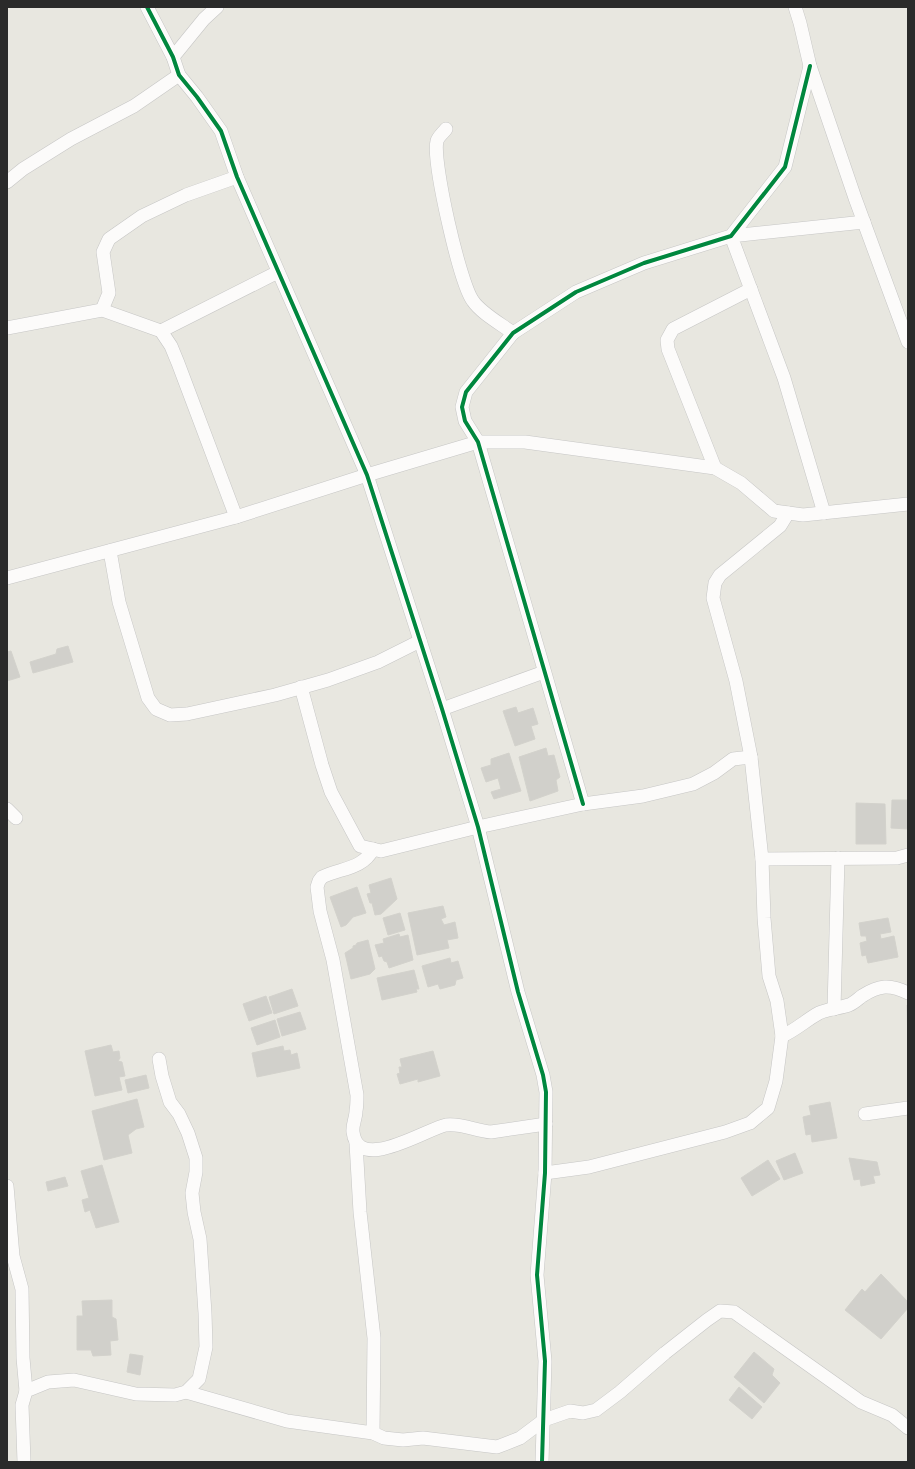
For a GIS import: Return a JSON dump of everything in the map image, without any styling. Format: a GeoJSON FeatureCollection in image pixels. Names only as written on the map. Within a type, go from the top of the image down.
{"type":"FeatureCollection","features":[{"type":"Feature","properties":{"kind":"street"},"geometry":{"type":"LineString","coordinates":[[147,7],[173,57],[179,75],[221,131],[236,176],[367,475],[478,826],[518,992],[544,1074],[546,1092],[545,1173],[537,1275],[545,1361],[542,1462]]}},
{"type":"Feature","properties":{"kind":"street"},"geometry":{"type":"LineString","coordinates":[[173,57],[204,19],[217,7]]}},
{"type":"Feature","properties":{"kind":"street"},"geometry":{"type":"LineString","coordinates":[[794,7],[800,24],[810,66],[864,222],[908,342]]}},
{"type":"Feature","properties":{"kind":"street"},"geometry":{"type":"LineString","coordinates":[[731,236],[785,167],[810,66]]}},
{"type":"Feature","properties":{"kind":"street"},"geometry":{"type":"LineString","coordinates":[[7,182],[71,139],[134,106],[179,75]]}},
{"type":"Feature","properties":{"kind":"street"},"geometry":{"type":"LineString","coordinates":[[446,129],[437,141],[436,155],[449,227],[464,283],[473,301],[486,313],[513,333]]}},
{"type":"Feature","properties":{"kind":"street"},"geometry":{"type":"LineString","coordinates":[[102,310],[109,293],[104,252],[109,239],[142,216],[186,195],[236,176]]}},
{"type":"Feature","properties":{"kind":"street"},"geometry":{"type":"LineString","coordinates":[[583,804],[478,442],[465,421],[462,407],[466,392],[513,333],[576,292],[644,263],[731,236],[864,222]]}},
{"type":"Feature","properties":{"kind":"street"},"geometry":{"type":"LineString","coordinates":[[731,236],[784,378],[824,513]]}},
{"type":"Feature","properties":{"kind":"street"},"geometry":{"type":"LineString","coordinates":[[161,331],[278,272]]}},
{"type":"Feature","properties":{"kind":"street"},"geometry":{"type":"LineString","coordinates":[[715,468],[668,350],[667,340],[672,329],[751,289]]}},
{"type":"Feature","properties":{"kind":"street"},"geometry":{"type":"LineString","coordinates":[[7,328],[102,310],[161,331],[171,346],[178,363],[236,517]]}},
{"type":"Feature","properties":{"kind":"street"},"geometry":{"type":"LineString","coordinates":[[7,578],[236,517],[367,475],[478,442],[525,442],[715,468],[741,483],[774,511],[803,516],[908,504]]}},
{"type":"Feature","properties":{"kind":"street"},"geometry":{"type":"LineString","coordinates":[[545,1173],[589,1168],[725,1132],[750,1123],[768,1108],[776,1081],[782,1036],[777,1001],[769,976],[764,918],[762,859],[751,757],[736,681],[714,604],[713,592],[715,583],[720,575],[780,526],[788,513]]}},
{"type":"Feature","properties":{"kind":"street"},"geometry":{"type":"LineString","coordinates":[[110,550],[119,602],[148,698],[156,709],[170,715],[187,714],[275,695],[328,680],[378,662],[420,641]]}},
{"type":"Feature","properties":{"kind":"street"},"geometry":{"type":"LineString","coordinates":[[442,709],[544,672]]}},
{"type":"Feature","properties":{"kind":"street"},"geometry":{"type":"LineString","coordinates":[[301,687],[322,765],[331,792],[360,846],[381,851],[478,826],[583,804],[643,796],[693,784],[714,773],[733,759],[751,757]]}},
{"type":"Feature","properties":{"kind":"street"},"geometry":{"type":"LineString","coordinates":[[373,849],[368,859],[361,864],[322,877],[317,886],[320,911],[334,960],[357,1096],[353,1130],[356,1142],[360,1212],[374,1338],[373,1432]]}},
{"type":"Feature","properties":{"kind":"street"},"geometry":{"type":"LineString","coordinates":[[762,859],[897,858],[908,855]]}},
{"type":"Feature","properties":{"kind":"street"},"geometry":{"type":"LineString","coordinates":[[834,1009],[838,858]]}},
{"type":"Feature","properties":{"kind":"street"},"geometry":{"type":"LineString","coordinates":[[782,1036],[795,1030],[805,1021],[821,1012],[851,1004],[862,996],[883,986],[895,988],[908,993]]}},
{"type":"Feature","properties":{"kind":"street"},"geometry":{"type":"LineString","coordinates":[[26,1391],[48,1382],[74,1380],[136,1394],[175,1395],[186,1392],[199,1379],[206,1347],[206,1313],[200,1239],[194,1212],[192,1193],[196,1172],[196,1158],[188,1133],[179,1114],[170,1102],[162,1076],[159,1059]]}},
{"type":"Feature","properties":{"kind":"street"},"geometry":{"type":"LineString","coordinates":[[865,1114],[908,1108]]}},
{"type":"Feature","properties":{"kind":"street"},"geometry":{"type":"LineString","coordinates":[[356,1142],[367,1150],[383,1149],[395,1146],[444,1126],[458,1125],[491,1132],[546,1124]]}},
{"type":"Feature","properties":{"kind":"street"},"geometry":{"type":"LineString","coordinates":[[7,1186],[13,1256],[22,1289],[23,1358],[26,1391],[22,1405],[24,1462]]}},
{"type":"Feature","properties":{"kind":"street"},"geometry":{"type":"LineString","coordinates":[[186,1392],[287,1421],[373,1432],[384,1438],[403,1440],[423,1438],[497,1448],[520,1438],[544,1420],[570,1411],[583,1413],[596,1410],[620,1392],[665,1353],[720,1311],[734,1312],[861,1402],[892,1415],[908,1428]]}},
{"type":"Feature","properties":{"kind":"building"},"geometry":{"type":"Polygon","coordinates":[[[68,646],[73,662],[33,673],[30,662],[56,654],[57,649],[68,646]]]}},
{"type":"Feature","properties":{"kind":"building"},"geometry":{"type":"Polygon","coordinates":[[[11,651],[20,677],[7,681],[7,652],[11,651]]]}},
{"type":"Feature","properties":{"kind":"building"},"geometry":{"type":"Polygon","coordinates":[[[516,707],[518,713],[533,708],[538,724],[531,726],[535,739],[515,746],[503,711],[516,707]]]}},
{"type":"Feature","properties":{"kind":"building"},"geometry":{"type":"Polygon","coordinates":[[[546,748],[548,756],[554,755],[560,777],[556,780],[558,791],[530,801],[519,757],[546,748]]]}},
{"type":"Feature","properties":{"kind":"building"},"geometry":{"type":"Polygon","coordinates":[[[509,753],[521,791],[494,799],[491,792],[501,789],[498,778],[486,782],[481,768],[491,765],[491,759],[509,753]]]}},
{"type":"Feature","properties":{"kind":"building"},"geometry":{"type":"Polygon","coordinates":[[[892,800],[908,800],[908,829],[891,828],[892,800]]]}},
{"type":"Feature","properties":{"kind":"building"},"geometry":{"type":"Polygon","coordinates":[[[856,803],[885,804],[886,844],[856,844],[856,803]]]}},
{"type":"Feature","properties":{"kind":"building"},"geometry":{"type":"Polygon","coordinates":[[[391,878],[397,899],[381,914],[375,915],[372,903],[370,903],[367,894],[371,893],[369,885],[391,878]]]}},
{"type":"Feature","properties":{"kind":"building"},"geometry":{"type":"Polygon","coordinates":[[[357,887],[366,913],[353,917],[346,925],[341,927],[330,897],[357,887]]]}},
{"type":"Feature","properties":{"kind":"building"},"geometry":{"type":"Polygon","coordinates":[[[443,906],[446,917],[441,919],[444,925],[455,922],[458,938],[447,940],[449,948],[417,955],[408,913],[443,906]]]}},
{"type":"Feature","properties":{"kind":"building"},"geometry":{"type":"Polygon","coordinates":[[[400,913],[405,930],[388,935],[383,918],[400,913]]]}},
{"type":"Feature","properties":{"kind":"building"},"geometry":{"type":"Polygon","coordinates":[[[888,918],[891,932],[880,934],[881,939],[894,936],[898,957],[868,963],[866,955],[862,956],[860,943],[867,941],[866,936],[861,936],[859,923],[888,918]]]}},
{"type":"Feature","properties":{"kind":"building"},"geometry":{"type":"Polygon","coordinates":[[[399,934],[400,937],[408,935],[413,960],[389,968],[387,962],[384,961],[382,956],[379,957],[375,945],[384,943],[383,939],[399,934]]]}},
{"type":"Feature","properties":{"kind":"building"},"geometry":{"type":"Polygon","coordinates":[[[368,940],[375,969],[370,974],[351,979],[345,953],[353,948],[353,946],[357,943],[368,940]]]}},
{"type":"Feature","properties":{"kind":"building"},"geometry":{"type":"Polygon","coordinates":[[[450,958],[451,963],[458,961],[463,978],[456,980],[455,985],[440,989],[438,984],[428,987],[422,966],[450,958]]]}},
{"type":"Feature","properties":{"kind":"building"},"geometry":{"type":"Polygon","coordinates":[[[414,970],[419,989],[416,989],[417,992],[382,1000],[377,978],[414,970]]]}},
{"type":"Feature","properties":{"kind":"building"},"geometry":{"type":"Polygon","coordinates":[[[292,989],[298,1006],[274,1014],[269,997],[292,989]]]}},
{"type":"Feature","properties":{"kind":"building"},"geometry":{"type":"Polygon","coordinates":[[[266,996],[272,1013],[249,1021],[243,1004],[266,996]]]}},
{"type":"Feature","properties":{"kind":"building"},"geometry":{"type":"Polygon","coordinates":[[[907,1005],[908,1005],[908,1047],[907,1005]]]}},
{"type":"Feature","properties":{"kind":"building"},"geometry":{"type":"Polygon","coordinates":[[[300,1012],[306,1029],[282,1036],[277,1019],[300,1012]]]}},
{"type":"Feature","properties":{"kind":"building"},"geometry":{"type":"Polygon","coordinates":[[[275,1020],[280,1037],[257,1045],[251,1028],[275,1020]]]}},
{"type":"Feature","properties":{"kind":"building"},"geometry":{"type":"Polygon","coordinates":[[[111,1045],[113,1052],[119,1051],[120,1058],[118,1061],[122,1062],[125,1076],[119,1077],[122,1090],[95,1096],[85,1051],[111,1045]]]}},
{"type":"Feature","properties":{"kind":"building"},"geometry":{"type":"Polygon","coordinates":[[[283,1046],[284,1051],[290,1050],[291,1055],[297,1053],[300,1068],[257,1077],[252,1053],[283,1046]]]}},
{"type":"Feature","properties":{"kind":"building"},"geometry":{"type":"Polygon","coordinates":[[[433,1051],[440,1076],[418,1082],[418,1079],[400,1084],[397,1074],[400,1073],[399,1067],[402,1067],[400,1059],[433,1051]]]}},
{"type":"Feature","properties":{"kind":"building"},"geometry":{"type":"Polygon","coordinates":[[[146,1075],[149,1088],[128,1093],[125,1080],[146,1075]]]}},
{"type":"Feature","properties":{"kind":"building"},"geometry":{"type":"Polygon","coordinates":[[[137,1099],[144,1127],[136,1129],[128,1135],[132,1153],[104,1160],[92,1111],[137,1099]]]}},
{"type":"Feature","properties":{"kind":"building"},"geometry":{"type":"Polygon","coordinates":[[[830,1102],[837,1138],[812,1142],[811,1134],[806,1135],[803,1117],[811,1115],[809,1106],[830,1102]]]}},
{"type":"Feature","properties":{"kind":"building"},"geometry":{"type":"Polygon","coordinates":[[[795,1153],[803,1173],[784,1180],[776,1161],[795,1153]]]}},
{"type":"Feature","properties":{"kind":"building"},"geometry":{"type":"Polygon","coordinates":[[[849,1158],[877,1162],[880,1175],[873,1176],[875,1183],[861,1186],[860,1179],[854,1180],[849,1158]]]}},
{"type":"Feature","properties":{"kind":"building"},"geometry":{"type":"Polygon","coordinates":[[[768,1160],[780,1179],[752,1196],[741,1178],[768,1160]]]}},
{"type":"Feature","properties":{"kind":"building"},"geometry":{"type":"Polygon","coordinates":[[[102,1165],[119,1222],[96,1228],[90,1210],[85,1212],[82,1200],[89,1198],[81,1171],[102,1165]]]}},
{"type":"Feature","properties":{"kind":"building"},"geometry":{"type":"Polygon","coordinates":[[[65,1177],[68,1186],[48,1191],[46,1182],[65,1177]]]}},
{"type":"Feature","properties":{"kind":"building"},"geometry":{"type":"Polygon","coordinates":[[[881,1274],[908,1302],[908,1308],[881,1339],[845,1310],[862,1289],[865,1292],[881,1274]]]}},
{"type":"Feature","properties":{"kind":"building"},"geometry":{"type":"Polygon","coordinates":[[[112,1300],[112,1317],[116,1319],[118,1340],[110,1341],[111,1355],[93,1356],[91,1350],[77,1350],[77,1316],[83,1316],[82,1301],[112,1300]]]}},
{"type":"Feature","properties":{"kind":"building"},"geometry":{"type":"Polygon","coordinates":[[[754,1352],[774,1369],[772,1375],[780,1383],[764,1403],[734,1377],[754,1352]]]}},
{"type":"Feature","properties":{"kind":"building"},"geometry":{"type":"Polygon","coordinates":[[[130,1354],[143,1356],[140,1375],[127,1372],[130,1354]]]}},
{"type":"Feature","properties":{"kind":"building"},"geometry":{"type":"Polygon","coordinates":[[[739,1387],[762,1407],[752,1419],[729,1400],[739,1387]]]}},
{"type":"Feature","properties":{"kind":"cycle path"},"geometry":{"type":"LineString","coordinates":[[147,7],[173,57],[179,75],[221,131],[237,177],[367,475],[478,827],[518,992],[543,1075],[546,1092],[545,1173],[537,1275],[545,1361],[542,1462]]}},
{"type":"Feature","properties":{"kind":"cycle path"},"geometry":{"type":"LineString","coordinates":[[583,804],[478,442],[465,421],[462,407],[466,392],[513,333],[576,292],[644,263],[731,236],[785,167],[810,66]]}}]}
